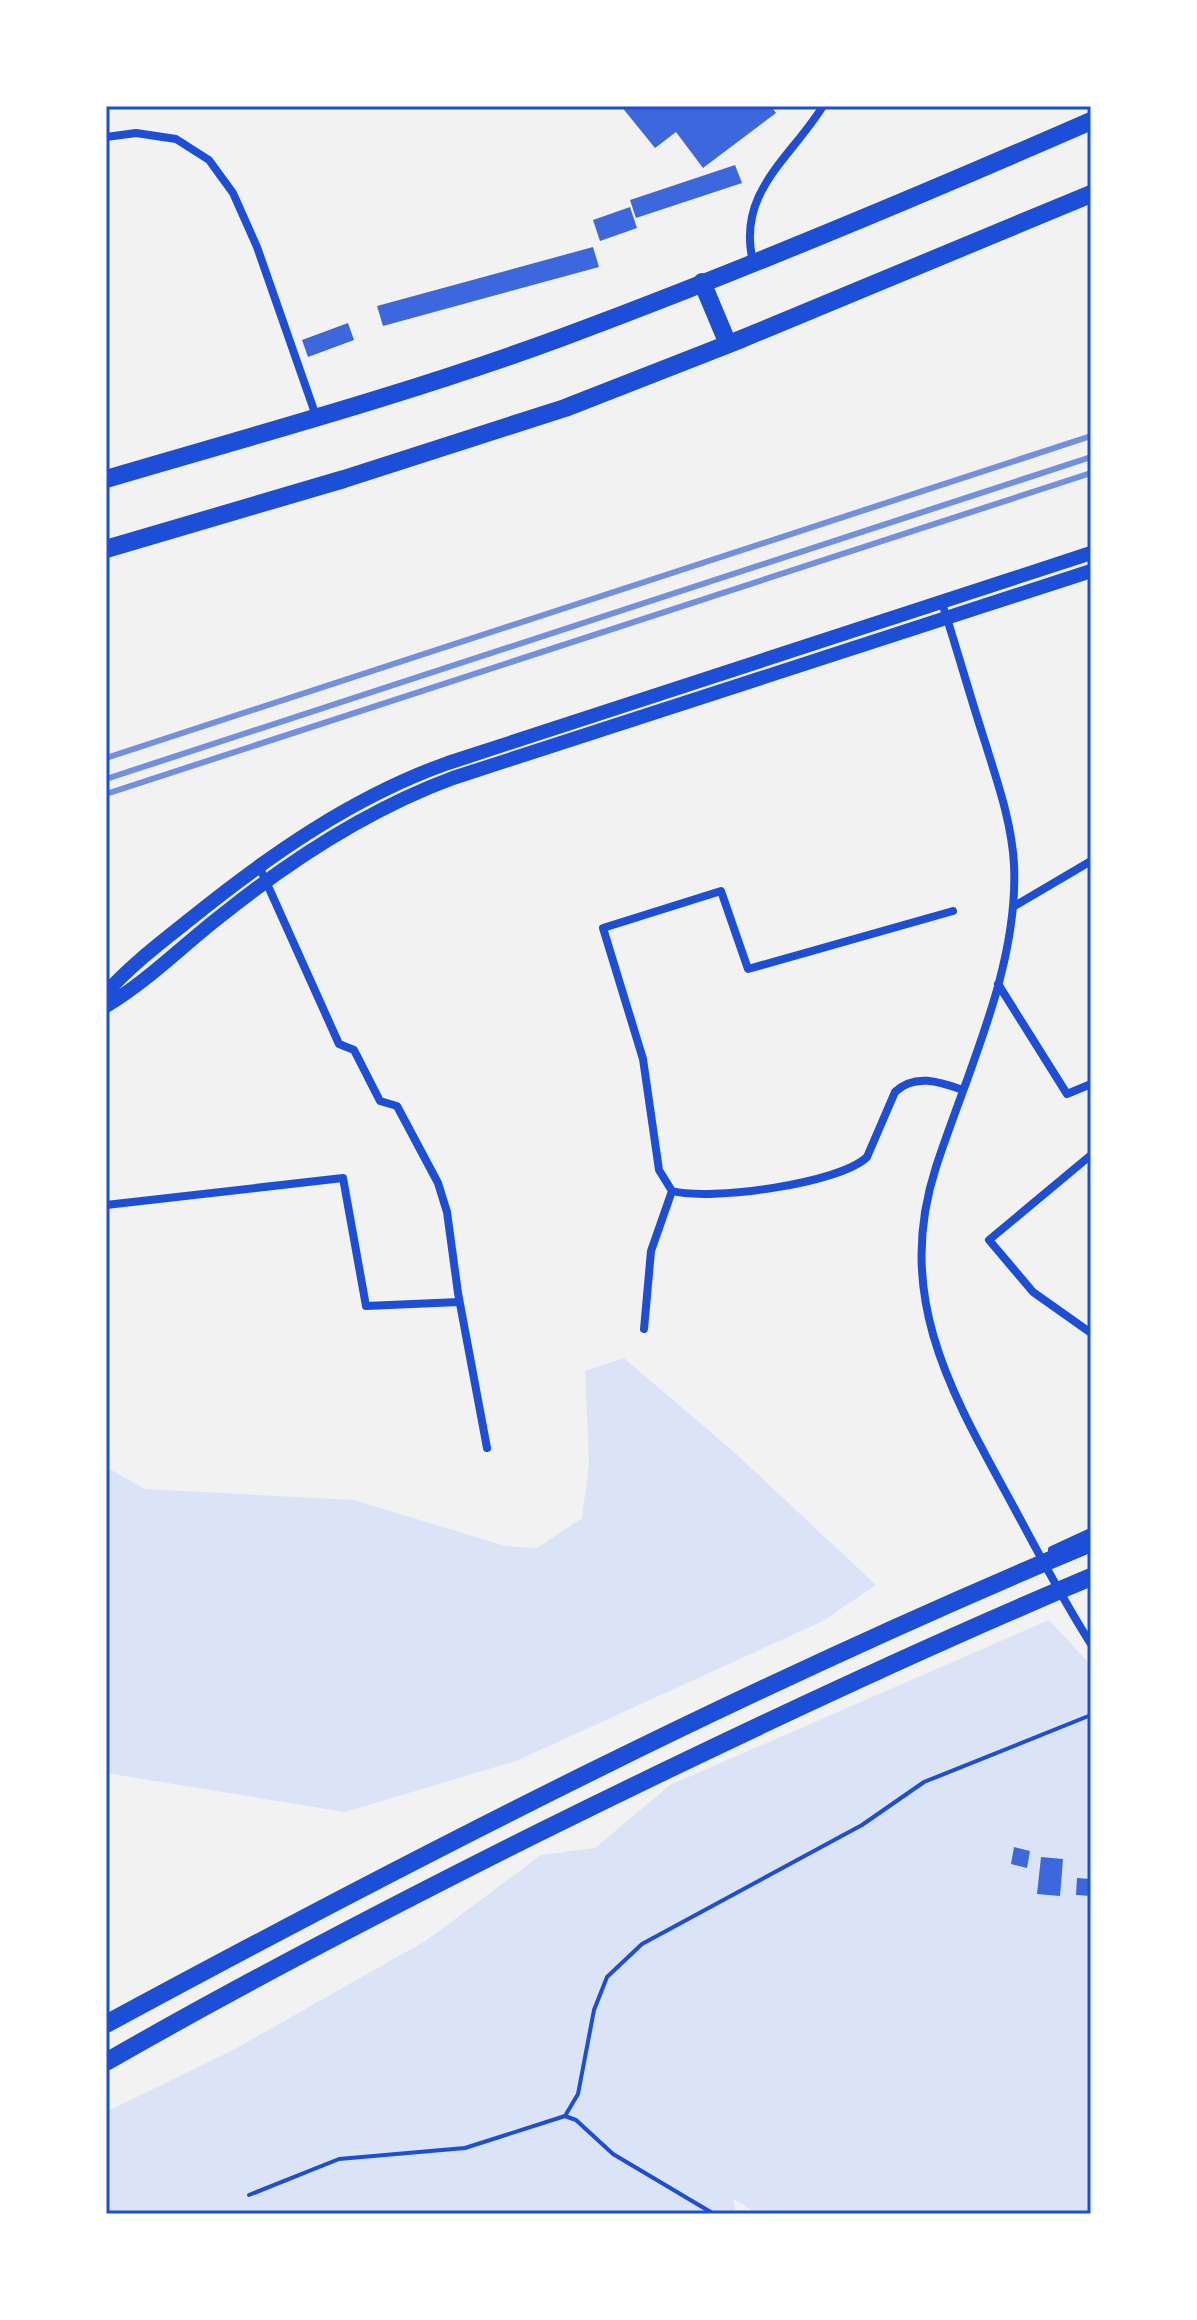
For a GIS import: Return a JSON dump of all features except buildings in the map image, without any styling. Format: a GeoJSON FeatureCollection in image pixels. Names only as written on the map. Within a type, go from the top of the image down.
{"type":"FeatureCollection","features":[{"type":"Feature","properties":{"kind":"main road"},"geometry":{"type":"LineString","coordinates":[[106,479],[530,348],[753,262],[1091,121]]}},
{"type":"Feature","properties":{"kind":"main road"},"geometry":{"type":"LineString","coordinates":[[106,549],[511,426],[598,396],[1091,194]]}},
{"type":"Feature","properties":{"kind":"main road"},"geometry":{"type":"LineString","coordinates":[[702,282],[728,344]]}},
{"type":"Feature","properties":{"kind":"main road"},"geometry":{"type":"LineString","coordinates":[[106,2024],[293,1923],[524,1805],[847,1649],[1091,1543]]}},
{"type":"Feature","properties":{"kind":"main road"},"geometry":{"type":"LineString","coordinates":[[106,2062],[264,1974],[537,1834],[861,1677],[1091,1577]]}},
{"type":"Feature","properties":{"kind":"street"},"geometry":{"type":"LineString","coordinates":[[753,262],[749,229],[757,197],[823,106]]}},
{"type":"Feature","properties":{"kind":"street"},"geometry":{"type":"LineString","coordinates":[[106,137],[136,133],[176,139],[209,160],[233,193],[257,247],[316,416]]}},
{"type":"Feature","properties":{"kind":"street"},"geometry":{"type":"LineString","coordinates":[[106,993],[164,941],[259,866],[357,804],[431,769],[1091,553]]}},
{"type":"Feature","properties":{"kind":"street"},"geometry":{"type":"LineString","coordinates":[[106,1006],[127,994],[266,882],[365,818],[437,784],[1091,571]]}},
{"type":"Feature","properties":{"kind":"street"},"geometry":{"type":"LineString","coordinates":[[942,603],[1010,833],[1014,865],[1013,907],[998,984],[936,1168],[924,1218],[921,1265],[927,1310],[938,1357],[954,1395],[1091,1644]]}},
{"type":"Feature","properties":{"kind":"street"},"geometry":{"type":"LineString","coordinates":[[1013,907],[1091,861]]}},
{"type":"Feature","properties":{"kind":"street"},"geometry":{"type":"LineString","coordinates":[[259,866],[339,1044],[354,1050],[380,1101],[397,1106],[438,1183],[447,1212],[459,1302],[487,1448]]}},
{"type":"Feature","properties":{"kind":"street"},"geometry":{"type":"LineString","coordinates":[[953,911],[748,969],[721,891],[603,928],[643,1059],[659,1170],[672,1191],[686,1195],[721,1194],[820,1179],[848,1170],[867,1157],[895,1092],[903,1084],[913,1080],[940,1082],[963,1090]]}},
{"type":"Feature","properties":{"kind":"street"},"geometry":{"type":"LineString","coordinates":[[998,984],[1067,1094],[1091,1084]]}},
{"type":"Feature","properties":{"kind":"street"},"geometry":{"type":"LineString","coordinates":[[1091,1155],[989,1240],[1033,1292],[1091,1333]]}},
{"type":"Feature","properties":{"kind":"street"},"geometry":{"type":"LineString","coordinates":[[106,1205],[343,1178],[366,1306],[459,1302]]}},
{"type":"Feature","properties":{"kind":"street"},"geometry":{"type":"LineString","coordinates":[[644,1329],[651,1251],[672,1191]]}},
{"type":"Feature","properties":{"kind":"street"},"geometry":{"type":"LineString","coordinates":[[1040,1556],[1091,1532]]}},
{"type":"Feature","properties":{"kind":"path"},"geometry":{"type":"LineString","coordinates":[[565,2116],[578,2094],[594,2010],[607,1977],[642,1944],[862,1825],[924,1782],[1091,1715]]}},
{"type":"Feature","properties":{"kind":"path"},"geometry":{"type":"LineString","coordinates":[[249,2195],[339,2159],[465,2148],[565,2116],[576,2120],[613,2154],[714,2214]]}},
{"type":"Feature","properties":{"kind":"shaded area"},"geometry":{"type":"Polygon","coordinates":[[[624,1358],[734,1452],[876,1585],[823,1621],[516,1761],[345,1812],[106,1773],[106,1467],[145,1489],[354,1500],[505,1546],[537,1548],[582,1518],[589,1464],[585,1371],[624,1358]]]}},
{"type":"Feature","properties":{"kind":"shaded area"},"geometry":{"type":"Polygon","coordinates":[[[1049,1620],[1091,1665],[1091,2214],[758,2214],[733,2199],[736,2214],[106,2214],[106,2112],[235,2049],[427,1940],[541,1855],[595,1848],[670,1785],[1049,1620]]]}},
{"type":"Feature","properties":{"kind":"railway"},"geometry":{"type":"LineString","coordinates":[[106,758],[1091,436]]}},
{"type":"Feature","properties":{"kind":"railway"},"geometry":{"type":"LineString","coordinates":[[106,779],[1091,457]]}},
{"type":"Feature","properties":{"kind":"railway"},"geometry":{"type":"LineString","coordinates":[[106,794],[1091,473]]}}]}
